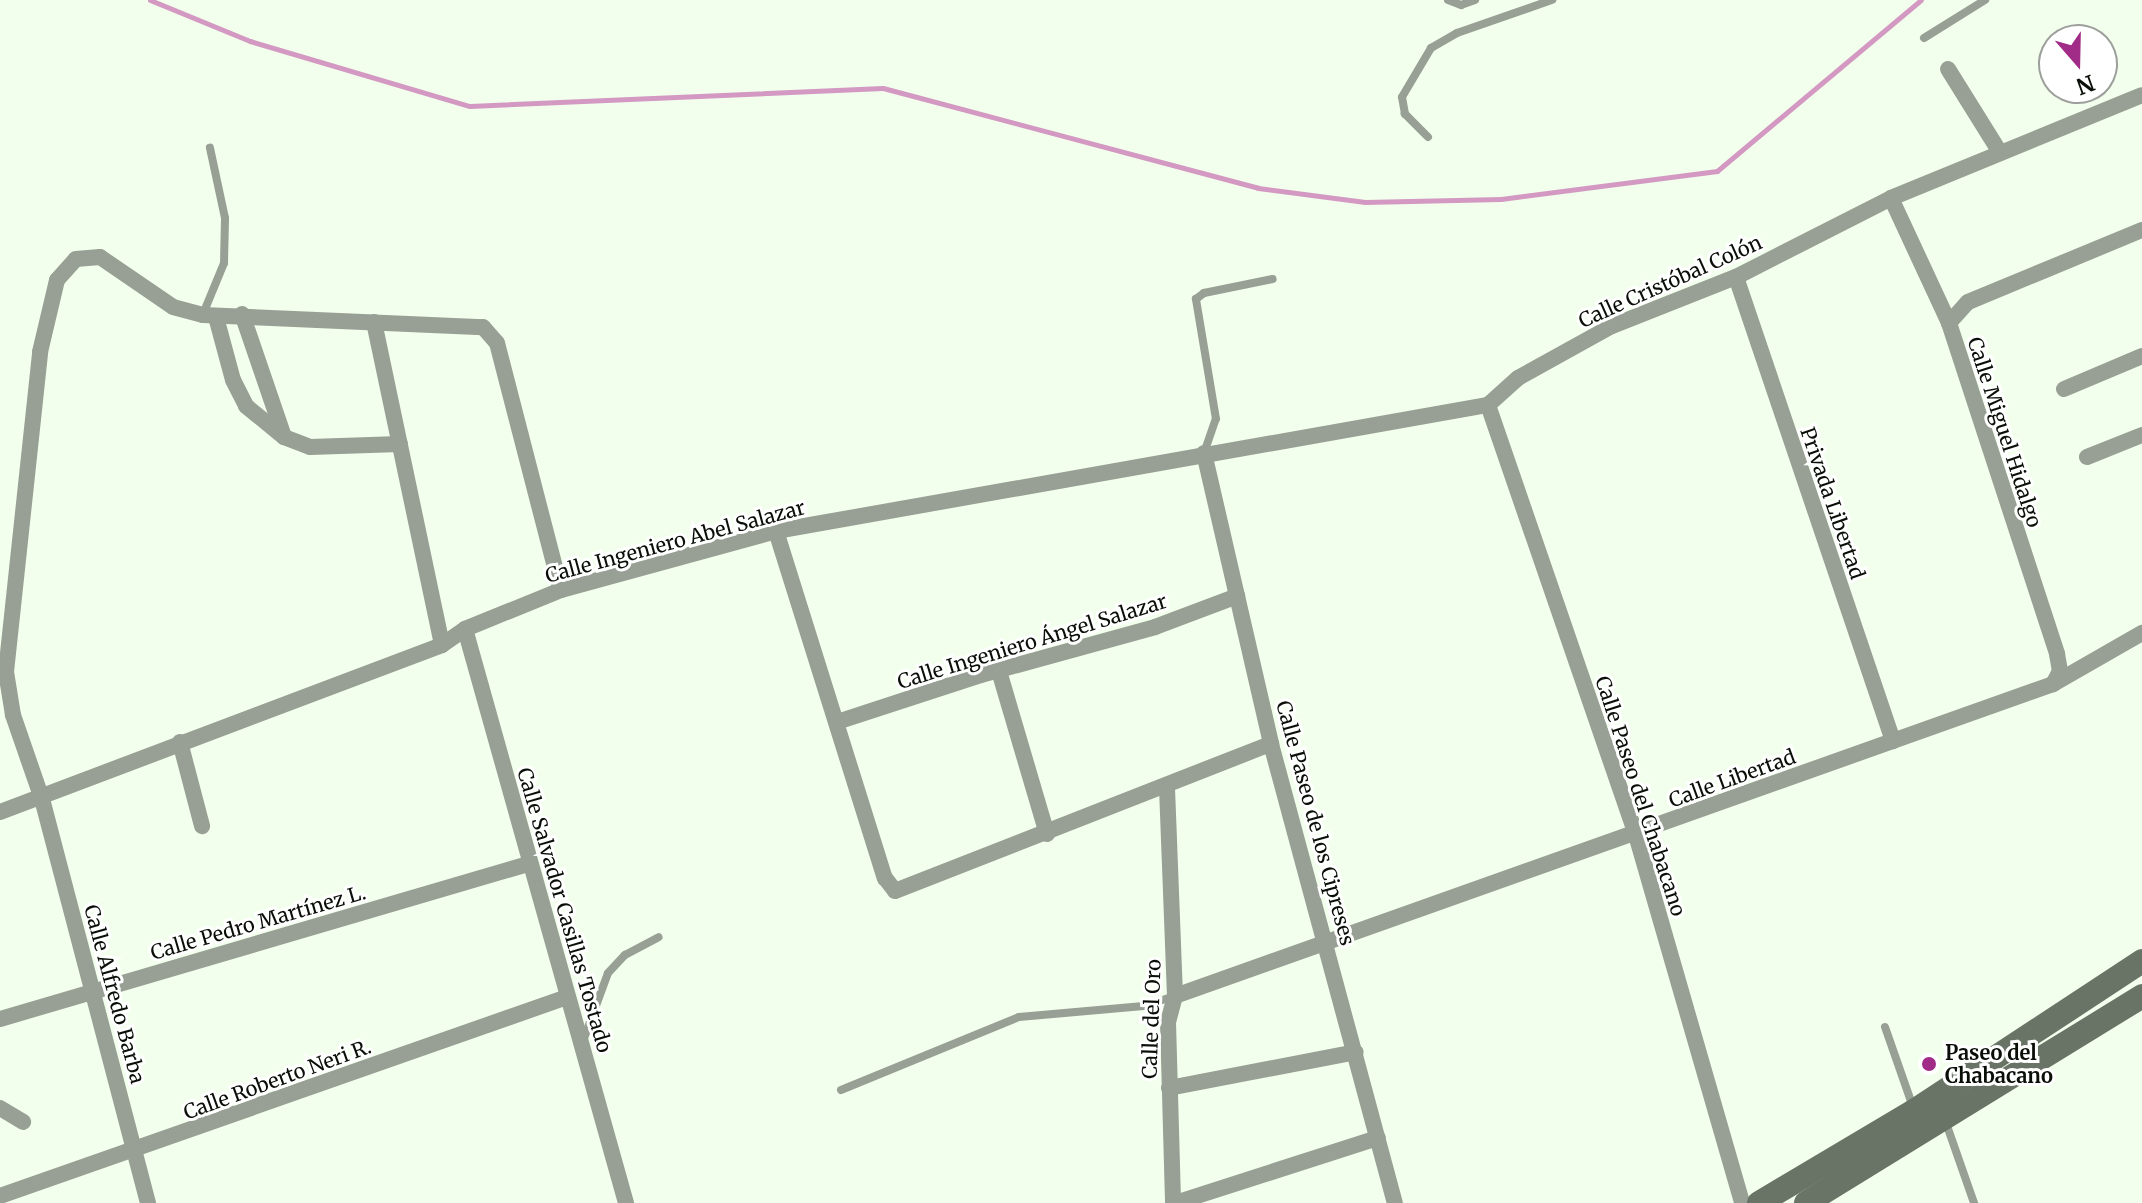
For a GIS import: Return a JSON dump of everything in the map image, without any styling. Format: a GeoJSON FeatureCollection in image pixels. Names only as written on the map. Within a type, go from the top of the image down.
{"type":"FeatureCollection","features":[{"type":"Feature","properties":{"kind":"street"},"geometry":{"type":"LineString","coordinates":[[1948,69],[1999,151]]}},
{"type":"Feature","properties":{"kind":"street","name":"Calle Cristóbal Colón"},"geometry":{"type":"LineString","coordinates":[[1488,405],[1499,392],[1552,357],[1612,326],[1736,277],[1891,198],[1999,151],[2142,95]]}},
{"type":"Feature","properties":{"kind":"street","name":"Calle Miguel Hidalgo"},"geometry":{"type":"LineString","coordinates":[[1891,198],[1949,323],[2057,654],[2060,671],[2053,684]]}},
{"type":"Feature","properties":{"kind":"street"},"geometry":{"type":"LineString","coordinates":[[1949,323],[1968,302],[2142,230]]}},
{"type":"Feature","properties":{"kind":"street","name":"Calle Alfredo Barba"},"geometry":{"type":"LineString","coordinates":[[148,1203],[95,991],[41,796],[13,715],[6,672],[40,352],[57,280],[76,259],[100,257],[173,307],[210,316]]}},
{"type":"Feature","properties":{"kind":"street","name":"Privada Libertad"},"geometry":{"type":"LineString","coordinates":[[1736,277],[1893,741]]}},
{"type":"Feature","properties":{"kind":"street"},"geometry":{"type":"LineString","coordinates":[[242,314],[284,437]]}},
{"type":"Feature","properties":{"kind":"street"},"geometry":{"type":"LineString","coordinates":[[400,444],[310,447],[284,437],[246,406],[233,380],[210,316],[242,314],[483,327],[497,343],[561,590]]}},
{"type":"Feature","properties":{"kind":"street"},"geometry":{"type":"LineString","coordinates":[[374,322],[442,645]]}},
{"type":"Feature","properties":{"kind":"street"},"geometry":{"type":"LineString","coordinates":[[2064,389],[2142,356]]}},
{"type":"Feature","properties":{"kind":"street"},"geometry":{"type":"LineString","coordinates":[[1204,453],[1488,405]]}},
{"type":"Feature","properties":{"kind":"street","name":"Calle Paseo del Chabacano"},"geometry":{"type":"LineString","coordinates":[[1488,405],[1636,835],[1742,1203]]}},
{"type":"Feature","properties":{"kind":"street"},"geometry":{"type":"LineString","coordinates":[[2087,457],[2142,435]]}},
{"type":"Feature","properties":{"kind":"street","name":"Calle Ingeniero Abel Salazar"},"geometry":{"type":"LineString","coordinates":[[0,812],[442,645],[465,629],[561,590],[776,531],[1204,453]]}},
{"type":"Feature","properties":{"kind":"street","name":"Calle Paseo de los Cipreses"},"geometry":{"type":"LineString","coordinates":[[1204,453],[1271,744],[1329,945],[1395,1203]]}},
{"type":"Feature","properties":{"kind":"street"},"geometry":{"type":"LineString","coordinates":[[776,531],[885,878],[895,891],[1167,788],[1271,744]]}},
{"type":"Feature","properties":{"kind":"street","name":"Calle Ingeniero Ángel Salazar"},"geometry":{"type":"LineString","coordinates":[[837,722],[999,671],[1155,627],[1237,596]]}},
{"type":"Feature","properties":{"kind":"street","name":"Calle Salvador Casillas Tostado"},"geometry":{"type":"LineString","coordinates":[[465,629],[528,864],[583,1041],[626,1203]]}},
{"type":"Feature","properties":{"kind":"street","name":"Calle Libertad"},"geometry":{"type":"LineString","coordinates":[[1175,996],[1329,945],[2053,684],[2142,633]]}},
{"type":"Feature","properties":{"kind":"street"},"geometry":{"type":"LineString","coordinates":[[999,671],[1047,834]]}},
{"type":"Feature","properties":{"kind":"street"},"geometry":{"type":"LineString","coordinates":[[180,742],[202,826]]}},
{"type":"Feature","properties":{"kind":"street","name":"Calle del Oro"},"geometry":{"type":"LineString","coordinates":[[1167,788],[1175,996],[1168,1022],[1174,1203]]}},
{"type":"Feature","properties":{"kind":"street","name":"Calle Pedro Martínez L."},"geometry":{"type":"LineString","coordinates":[[0,1019],[528,864]]}},
{"type":"Feature","properties":{"kind":"street"},"geometry":{"type":"LineString","coordinates":[[1759,1203],[1914,1111],[2142,961]]}},
{"type":"Feature","properties":{"kind":"street"},"geometry":{"type":"LineString","coordinates":[[1806,1203],[2142,996]]}},
{"type":"Feature","properties":{"kind":"street","name":"Calle Roberto Neri R."},"geometry":{"type":"LineString","coordinates":[[0,1196],[134,1152],[567,997]]}},
{"type":"Feature","properties":{"kind":"street"},"geometry":{"type":"LineString","coordinates":[[1169,1088],[1356,1052]]}},
{"type":"Feature","properties":{"kind":"street"},"geometry":{"type":"LineString","coordinates":[[0,1108],[23,1122]]}},
{"type":"Feature","properties":{"kind":"street"},"geometry":{"type":"LineString","coordinates":[[1174,1203],[1378,1138]]}},
{"type":"Feature","properties":{"kind":"lane"},"geometry":{"type":"LineString","coordinates":[[1448,0],[1461,5],[1475,0]]}},
{"type":"Feature","properties":{"kind":"lane"},"geometry":{"type":"LineString","coordinates":[[1428,137],[1405,114],[1402,97],[1431,48],[1457,33],[1552,0]]}},
{"type":"Feature","properties":{"kind":"lane"},"geometry":{"type":"LineString","coordinates":[[1924,38],[1985,0]]}},
{"type":"Feature","properties":{"kind":"lane"},"geometry":{"type":"LineString","coordinates":[[210,148],[225,218],[224,263],[210,316]]}},
{"type":"Feature","properties":{"kind":"lane"},"geometry":{"type":"LineString","coordinates":[[1204,453],[1216,419],[1196,299],[1204,293],[1273,279]]}},
{"type":"Feature","properties":{"kind":"lane"},"geometry":{"type":"LineString","coordinates":[[583,1041],[608,973],[625,955],[659,937]]}},
{"type":"Feature","properties":{"kind":"lane"},"geometry":{"type":"LineString","coordinates":[[841,1090],[1019,1017],[1144,1006],[1175,996]]}},
{"type":"Feature","properties":{"kind":"lane"},"geometry":{"type":"LineString","coordinates":[[1885,1027],[1914,1111]]}},
{"type":"Feature","properties":{"kind":"lane"},"geometry":{"type":"LineString","coordinates":[[1944,1119],[1974,1203]]}},
{"type":"Feature","properties":{"kind":"waterway"},"geometry":{"type":"LineString","coordinates":[[150,0],[250,41],[470,106],[883,88],[1258,188],[1365,202],[1501,199],[1717,171],[1921,0]]}},
{"type":"Feature","properties":{"kind":"place","name":"Paseo del Chabacano"},"geometry":{"type":"Point","coordinates":[1929,1064]}}]}
